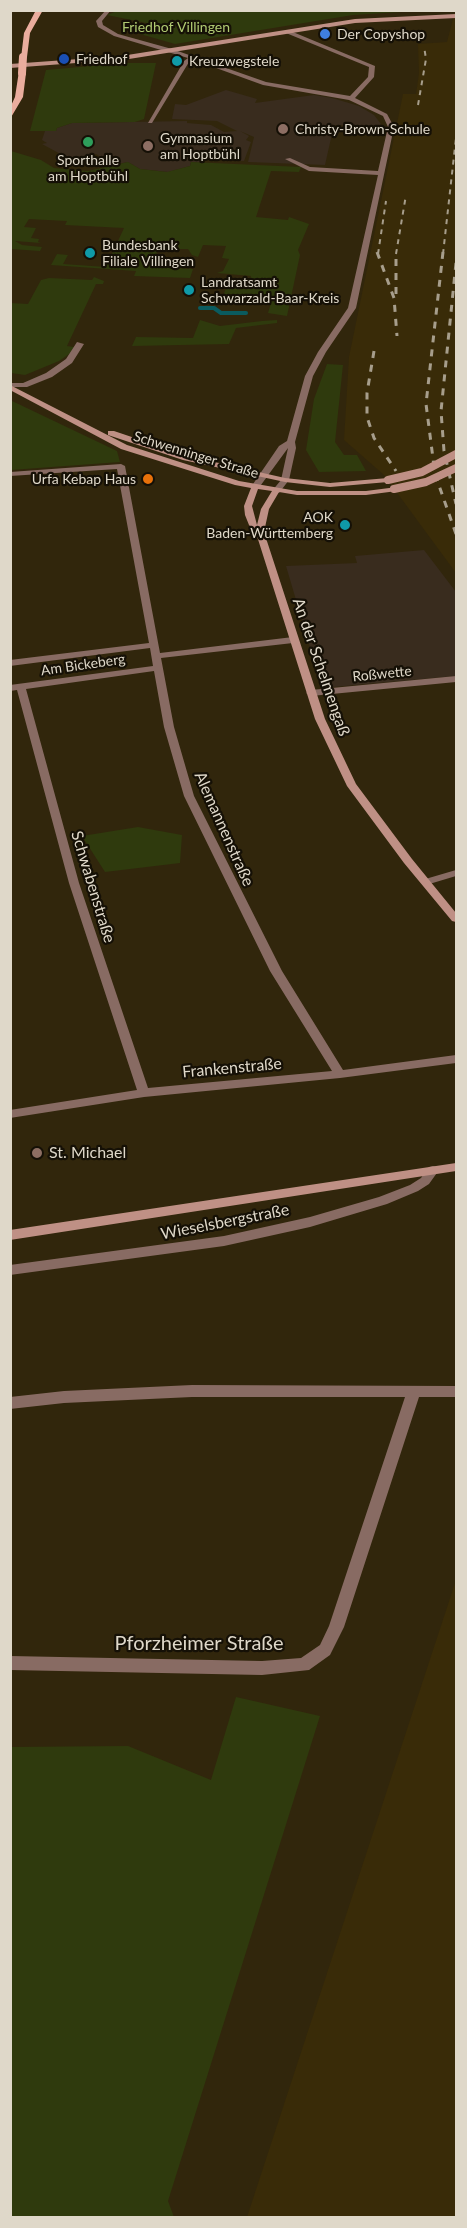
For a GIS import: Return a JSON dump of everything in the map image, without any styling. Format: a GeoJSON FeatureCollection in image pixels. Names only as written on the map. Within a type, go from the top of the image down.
{"type":"FeatureCollection","features":[{"type":"Feature","properties":{"kind":"main road"},"geometry":{"type":"LineString","coordinates":[[10,117],[19,97],[27,33],[40,10]]}},
{"type":"Feature","properties":{"kind":"street"},"geometry":{"type":"LineString","coordinates":[[109,10],[99,21],[106,30],[265,84],[351,98],[385,115],[391,127],[352,308],[322,351],[309,376],[291,442],[292,448],[285,480],[265,509],[260,532]]}},
{"type":"Feature","properties":{"kind":"street"},"geometry":{"type":"LineString","coordinates":[[422,18],[440,14],[456,18]]}},
{"type":"Feature","properties":{"kind":"street"},"geometry":{"type":"LineString","coordinates":[[422,18],[456,24]]}},
{"type":"Feature","properties":{"kind":"street"},"geometry":{"type":"LineString","coordinates":[[10,66],[123,57],[355,21],[456,18]]}},
{"type":"Feature","properties":{"kind":"street"},"geometry":{"type":"LineString","coordinates":[[288,32],[372,66],[371,77],[351,98]]}},
{"type":"Feature","properties":{"kind":"street"},"geometry":{"type":"LineString","coordinates":[[150,122],[187,61],[192,59]]}},
{"type":"Feature","properties":{"kind":"street"},"geometry":{"type":"LineString","coordinates":[[288,159],[309,169],[382,173]]}},
{"type":"Feature","properties":{"kind":"street"},"geometry":{"type":"LineString","coordinates":[[10,385],[33,382],[56,369],[73,357],[80,345]]}},
{"type":"Feature","properties":{"kind":"street","name":"Schwenninger Straße"},"geometry":{"type":"LineString","coordinates":[[10,385],[124,447],[206,475],[276,491],[334,494],[394,489],[426,482],[456,468]]}},
{"type":"Feature","properties":{"kind":"street","name":"Schwenninger Straße"},"geometry":{"type":"LineString","coordinates":[[75,421],[186,459],[285,480],[330,485],[388,480],[422,472],[456,454]]}},
{"type":"Feature","properties":{"kind":"street","name":"An der Schelmengaß"},"geometry":{"type":"LineString","coordinates":[[291,442],[282,448],[255,487],[248,506],[249,515],[253,525],[260,532],[311,693],[351,784],[456,919]]}},
{"type":"Feature","properties":{"kind":"street","name":"Alemannenstraße"},"geometry":{"type":"LineString","coordinates":[[10,474],[121,466],[158,656],[169,727],[189,796],[276,971],[340,1074]]}},
{"type":"Feature","properties":{"kind":"street"},"geometry":{"type":"LineString","coordinates":[[158,656],[293,640]]}},
{"type":"Feature","properties":{"kind":"street","name":"Am Bickeberg"},"geometry":{"type":"LineString","coordinates":[[10,663],[155,645]]}},
{"type":"Feature","properties":{"kind":"street","name":"Am Bickeberg"},"geometry":{"type":"LineString","coordinates":[[16,687],[159,668]]}},
{"type":"Feature","properties":{"kind":"street","name":"Roßwette"},"geometry":{"type":"LineString","coordinates":[[311,693],[456,679]]}},
{"type":"Feature","properties":{"kind":"street","name":"Schwabenstraße"},"geometry":{"type":"LineString","coordinates":[[16,687],[74,883],[144,1093]]}},
{"type":"Feature","properties":{"kind":"street"},"geometry":{"type":"LineString","coordinates":[[426,882],[456,873]]}},
{"type":"Feature","properties":{"kind":"street","name":"Frankenstraße"},"geometry":{"type":"LineString","coordinates":[[10,1114],[144,1093],[340,1074],[456,1059]]}},
{"type":"Feature","properties":{"kind":"street","name":"Wieselsbergstraße"},"geometry":{"type":"LineString","coordinates":[[10,1235],[456,1167]]}},
{"type":"Feature","properties":{"kind":"street","name":"Wieselsbergstraße"},"geometry":{"type":"LineString","coordinates":[[10,1270],[224,1241],[310,1222],[383,1201],[414,1188],[425,1181],[434,1170]]}},
{"type":"Feature","properties":{"kind":"street"},"geometry":{"type":"LineString","coordinates":[[10,1403],[64,1397],[192,1391],[456,1392]]}},
{"type":"Feature","properties":{"kind":"street","name":"Pforzheimer Straße"},"geometry":{"type":"LineString","coordinates":[[10,1663],[262,1668],[304,1665],[325,1650],[336,1627],[414,1391]]}},
{"type":"Feature","properties":{"kind":"shaded area"},"geometry":{"type":"Polygon","coordinates":[[[455,11],[456,573],[384,475],[344,440],[349,357],[403,94],[416,94],[419,73],[418,44],[447,42],[455,11]]]}},
{"type":"Feature","properties":{"kind":"shaded area"},"geometry":{"type":"Polygon","coordinates":[[[226,90],[257,99],[255,103],[314,95],[332,98],[359,106],[374,115],[381,124],[374,127],[334,125],[325,165],[248,162],[254,137],[240,131],[249,136],[246,140],[251,142],[244,161],[203,159],[201,163],[191,162],[190,166],[168,172],[140,169],[128,162],[113,165],[96,154],[65,161],[62,159],[66,157],[42,144],[47,143],[42,140],[45,131],[56,131],[57,128],[72,123],[187,121],[187,123],[211,125],[224,132],[237,131],[217,121],[172,119],[175,104],[186,105],[226,90]]]}},
{"type":"Feature","properties":{"kind":"shaded area"},"geometry":{"type":"Polygon","coordinates":[[[424,550],[456,592],[456,676],[322,688],[286,566],[357,563],[355,556],[424,550]]]}},
{"type":"Feature","properties":{"kind":"shaded area"},"geometry":{"type":"Polygon","coordinates":[[[456,1580],[456,2217],[247,2217],[456,1580]]]}},
{"type":"Feature","properties":{"kind":"green space","name":"Friedhof Villingen"},"geometry":{"type":"Polygon","coordinates":[[[117,11],[418,11],[353,15],[175,44],[140,34],[156,25],[107,15],[117,11]]]}},
{"type":"Feature","properties":{"kind":"green space"},"geometry":{"type":"Polygon","coordinates":[[[124,63],[156,63],[144,119],[135,122],[72,123],[57,128],[56,131],[30,131],[46,70],[124,63]]]}},
{"type":"Feature","properties":{"kind":"green space"},"geometry":{"type":"Polygon","coordinates":[[[11,151],[41,160],[54,168],[88,171],[128,162],[140,169],[167,172],[190,166],[191,162],[301,167],[299,172],[271,171],[256,217],[288,220],[289,217],[309,224],[298,250],[300,255],[287,316],[268,313],[271,303],[257,304],[259,296],[224,294],[227,284],[248,285],[251,276],[217,273],[223,271],[229,259],[222,258],[226,246],[203,245],[198,257],[192,255],[188,249],[179,249],[178,245],[171,245],[171,250],[157,251],[155,261],[161,262],[159,267],[193,269],[190,278],[134,276],[136,271],[51,265],[57,254],[68,255],[63,264],[106,267],[124,228],[65,225],[67,221],[29,219],[24,227],[36,228],[31,238],[39,239],[38,242],[41,243],[15,241],[22,245],[42,247],[40,251],[11,249],[11,151]]]}},
{"type":"Feature","properties":{"kind":"green space"},"geometry":{"type":"Polygon","coordinates":[[[94,277],[104,281],[103,284],[96,284],[67,346],[74,347],[72,352],[59,361],[25,375],[11,373],[10,303],[28,304],[41,280],[49,278],[92,280],[94,277]]]}},
{"type":"Feature","properties":{"kind":"green space"},"geometry":{"type":"Polygon","coordinates":[[[200,320],[220,326],[277,320],[277,323],[236,328],[229,344],[132,346],[136,337],[193,338],[200,320]]]}},
{"type":"Feature","properties":{"kind":"green space"},"geometry":{"type":"Polygon","coordinates":[[[327,364],[343,365],[335,442],[344,455],[357,455],[366,471],[319,472],[306,450],[314,399],[327,364]]]}},
{"type":"Feature","properties":{"kind":"green space"},"geometry":{"type":"Polygon","coordinates":[[[10,400],[117,451],[120,462],[11,470],[10,400]]]}},
{"type":"Feature","properties":{"kind":"green space"},"geometry":{"type":"Polygon","coordinates":[[[138,827],[182,835],[180,863],[105,872],[82,836],[138,827]]]}},
{"type":"Feature","properties":{"kind":"green space"},"geometry":{"type":"Polygon","coordinates":[[[236,1697],[320,1716],[168,2201],[174,2217],[11,2217],[11,1747],[128,1746],[211,1780],[236,1697]]]}},
{"type":"Feature","properties":{"kind":"waterway"},"geometry":{"type":"LineString","coordinates":[[200,308],[214,308],[221,313],[246,313]]}},
{"type":"Feature","properties":{"kind":"railway"},"geometry":{"type":"LineString","coordinates":[[418,105],[426,59],[424,46]]}},
{"type":"Feature","properties":{"kind":"railway"},"geometry":{"type":"LineString","coordinates":[[443,254],[456,138]]}},
{"type":"Feature","properties":{"kind":"railway"},"geometry":{"type":"LineString","coordinates":[[396,254],[406,195]]}},
{"type":"Feature","properties":{"kind":"railway"},"geometry":{"type":"LineString","coordinates":[[378,254],[386,201]]}},
{"type":"Feature","properties":{"kind":"railway"},"geometry":{"type":"LineString","coordinates":[[377,252],[394,298],[397,336]]}},
{"type":"Feature","properties":{"kind":"railway"},"geometry":{"type":"LineString","coordinates":[[443,252],[426,404],[435,474],[456,534]]}},
{"type":"Feature","properties":{"kind":"railway"},"geometry":{"type":"LineString","coordinates":[[396,254],[396,294]]}},
{"type":"Feature","properties":{"kind":"railway"},"geometry":{"type":"LineString","coordinates":[[456,263],[441,411],[444,451],[456,504]]}},
{"type":"Feature","properties":{"kind":"railway"},"geometry":{"type":"LineString","coordinates":[[374,351],[367,393],[367,417],[374,438],[396,471]]}},
{"type":"Feature","properties":{"kind":"place","name":"Der Copyshop"},"geometry":{"type":"Point","coordinates":[325,34]}},
{"type":"Feature","properties":{"kind":"place","name":"Friedhof"},"geometry":{"type":"Point","coordinates":[64,59]}},
{"type":"Feature","properties":{"kind":"place","name":"Kreuzwegstele"},"geometry":{"type":"Point","coordinates":[177,61]}},
{"type":"Feature","properties":{"kind":"place","name":"Christy-Brown-Schule"},"geometry":{"type":"Point","coordinates":[283,129]}},
{"type":"Feature","properties":{"kind":"place","name":"Sporthalle am Hoptbühl"},"geometry":{"type":"Point","coordinates":[88,142]}},
{"type":"Feature","properties":{"kind":"place","name":"Gymnasium am Hoptbühl"},"geometry":{"type":"Point","coordinates":[148,146]}},
{"type":"Feature","properties":{"kind":"place","name":"Bundesbank Filiale Villingen"},"geometry":{"type":"Point","coordinates":[90,253]}},
{"type":"Feature","properties":{"kind":"place","name":"Landratsamt Schwarzald-Baar-Kreis"},"geometry":{"type":"Point","coordinates":[189,290]}},
{"type":"Feature","properties":{"kind":"place","name":"Urfa Kebap Haus"},"geometry":{"type":"Point","coordinates":[148,479]}},
{"type":"Feature","properties":{"kind":"place","name":"AOK Baden-Württemberg"},"geometry":{"type":"Point","coordinates":[345,525]}},
{"type":"Feature","properties":{"kind":"place","name":"St. Michael"},"geometry":{"type":"Point","coordinates":[37,1153]}}]}
